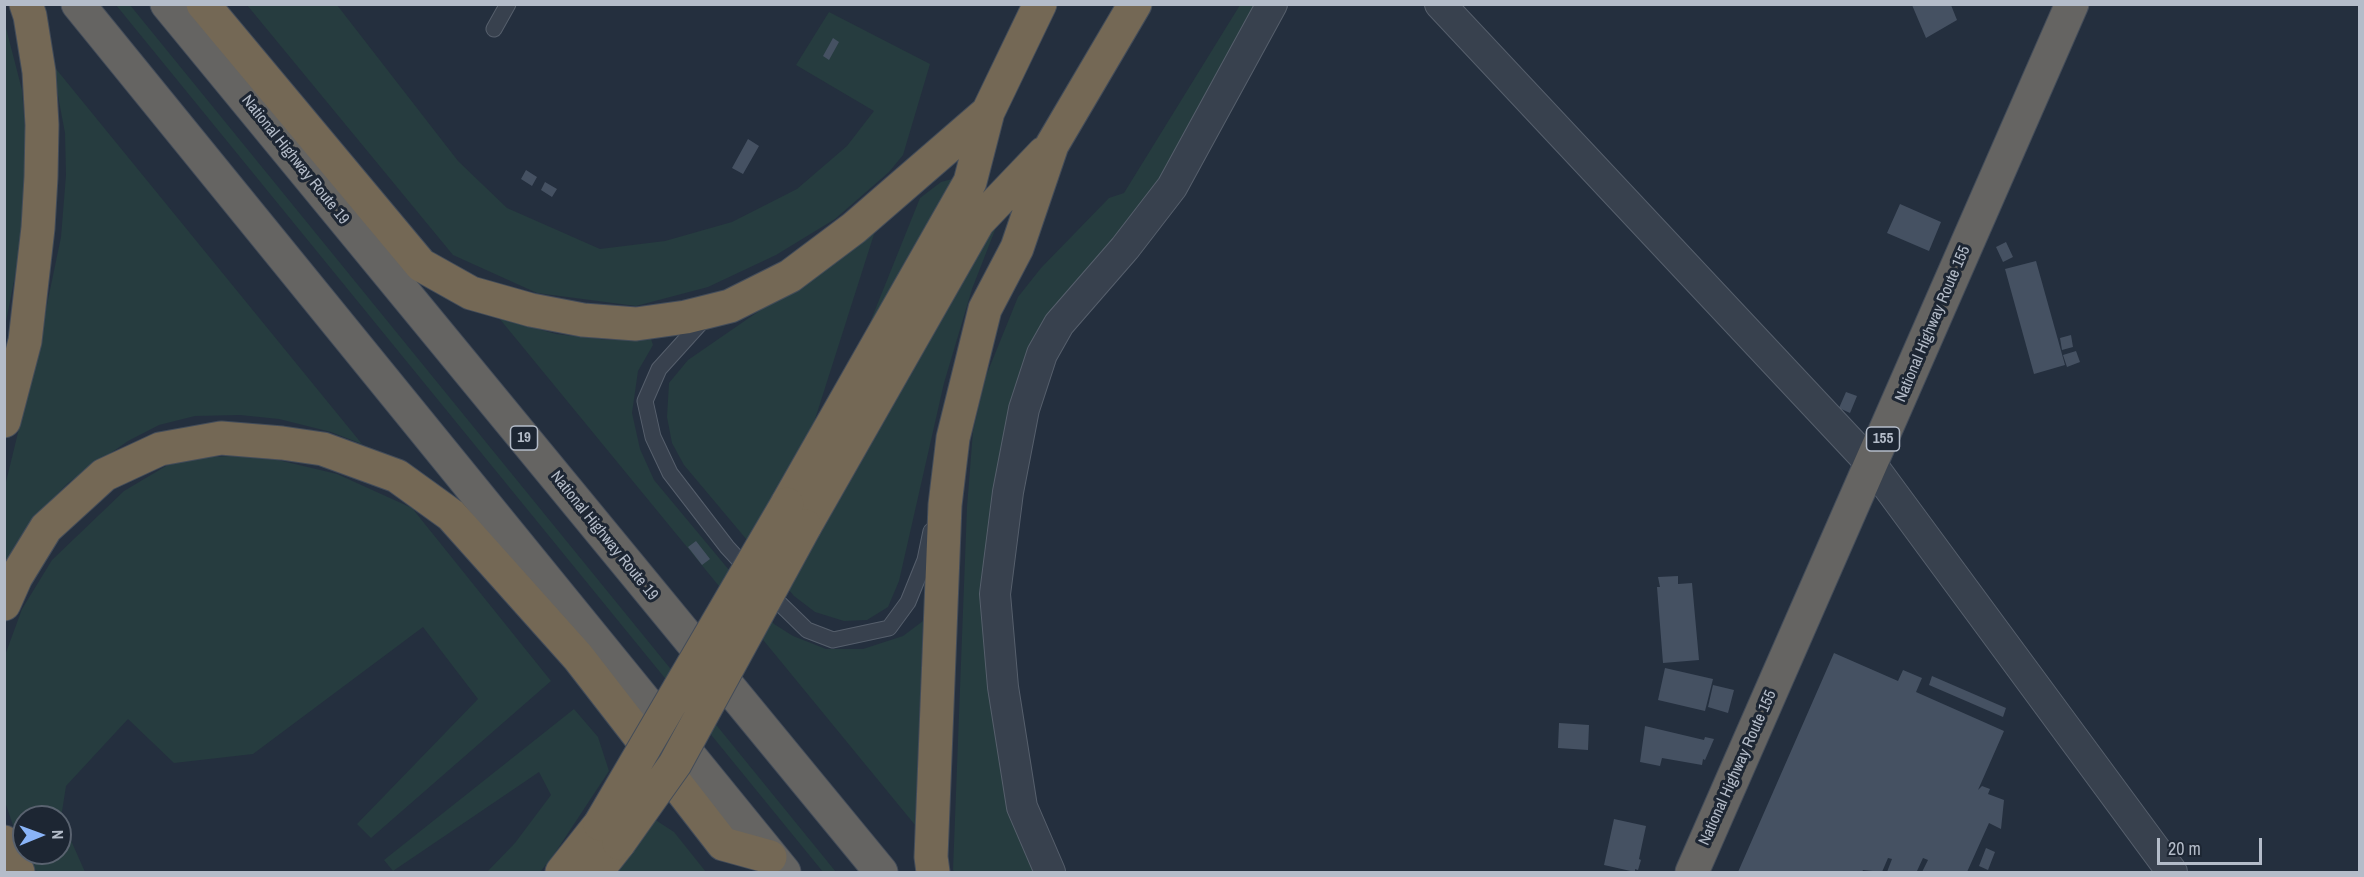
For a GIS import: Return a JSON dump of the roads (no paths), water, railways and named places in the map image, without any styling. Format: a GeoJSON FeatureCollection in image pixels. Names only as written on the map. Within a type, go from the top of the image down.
{"type":"FeatureCollection","features":[{"type":"Feature","properties":{"kind":"highway"},"geometry":{"type":"LineString","coordinates":[[4,420],[25,341],[38,228],[41,177],[42,125],[39,72],[26,4]]}},
{"type":"Feature","properties":{"kind":"highway"},"geometry":{"type":"LineString","coordinates":[[78,4],[777,865]]}},
{"type":"Feature","properties":{"kind":"highway","name":"National Highway Route 19"},"geometry":{"type":"LineString","coordinates":[[167,4],[880,873]]}},
{"type":"Feature","properties":{"kind":"highway"},"geometry":{"type":"LineString","coordinates":[[203,4],[421,265],[471,293],[531,310],[583,320],[636,324],[686,317],[730,306],[790,276],[854,228],[988,112]]}},
{"type":"Feature","properties":{"kind":"highway"},"geometry":{"type":"LineString","coordinates":[[562,873],[610,833],[675,764],[796,515],[970,182],[988,112],[1040,4]]}},
{"type":"Feature","properties":{"kind":"highway"},"geometry":{"type":"LineString","coordinates":[[933,873],[931,856],[945,505],[953,438],[985,309],[1017,248],[1052,145],[1135,4]]}},
{"type":"Feature","properties":{"kind":"highway","name":"National Highway Route 155"},"geometry":{"type":"LineString","coordinates":[[1692,873],[2072,4]]}},
{"type":"Feature","properties":{"kind":"highway"},"geometry":{"type":"LineString","coordinates":[[796,515],[978,222],[1052,145]]}},
{"type":"Feature","properties":{"kind":"highway"},"geometry":{"type":"LineString","coordinates":[[4,604],[16,577],[46,528],[104,475],[160,449],[221,438],[282,442],[323,448],[397,476],[451,515],[578,657],[723,844],[777,865]]}},
{"type":"Feature","properties":{"kind":"highway"},"geometry":{"type":"LineString","coordinates":[[596,873],[610,833]]}},
{"type":"Feature","properties":{"kind":"highway"},"geometry":{"type":"LineString","coordinates":[[4,842],[18,873]]}},
{"type":"Feature","properties":{"kind":"street"},"geometry":{"type":"LineString","coordinates":[[1050,873],[1022,807],[1002,687],[995,594],[1008,492],[1024,409],[1041,354],[1059,324],[1125,248],[1172,187],[1272,4]]}},
{"type":"Feature","properties":{"kind":"street"},"geometry":{"type":"LineString","coordinates":[[1440,4],[1872,465],[2172,873]]}},
{"type":"Feature","properties":{"kind":"lane"},"geometry":{"type":"LineString","coordinates":[[494,29],[508,4]]}},
{"type":"Feature","properties":{"kind":"lane"},"geometry":{"type":"LineString","coordinates":[[714,309],[659,369],[645,401],[653,437],[670,472],[727,548],[785,611],[807,630],[833,640],[889,628],[908,602],[925,560],[931,530],[945,505]]}}]}
